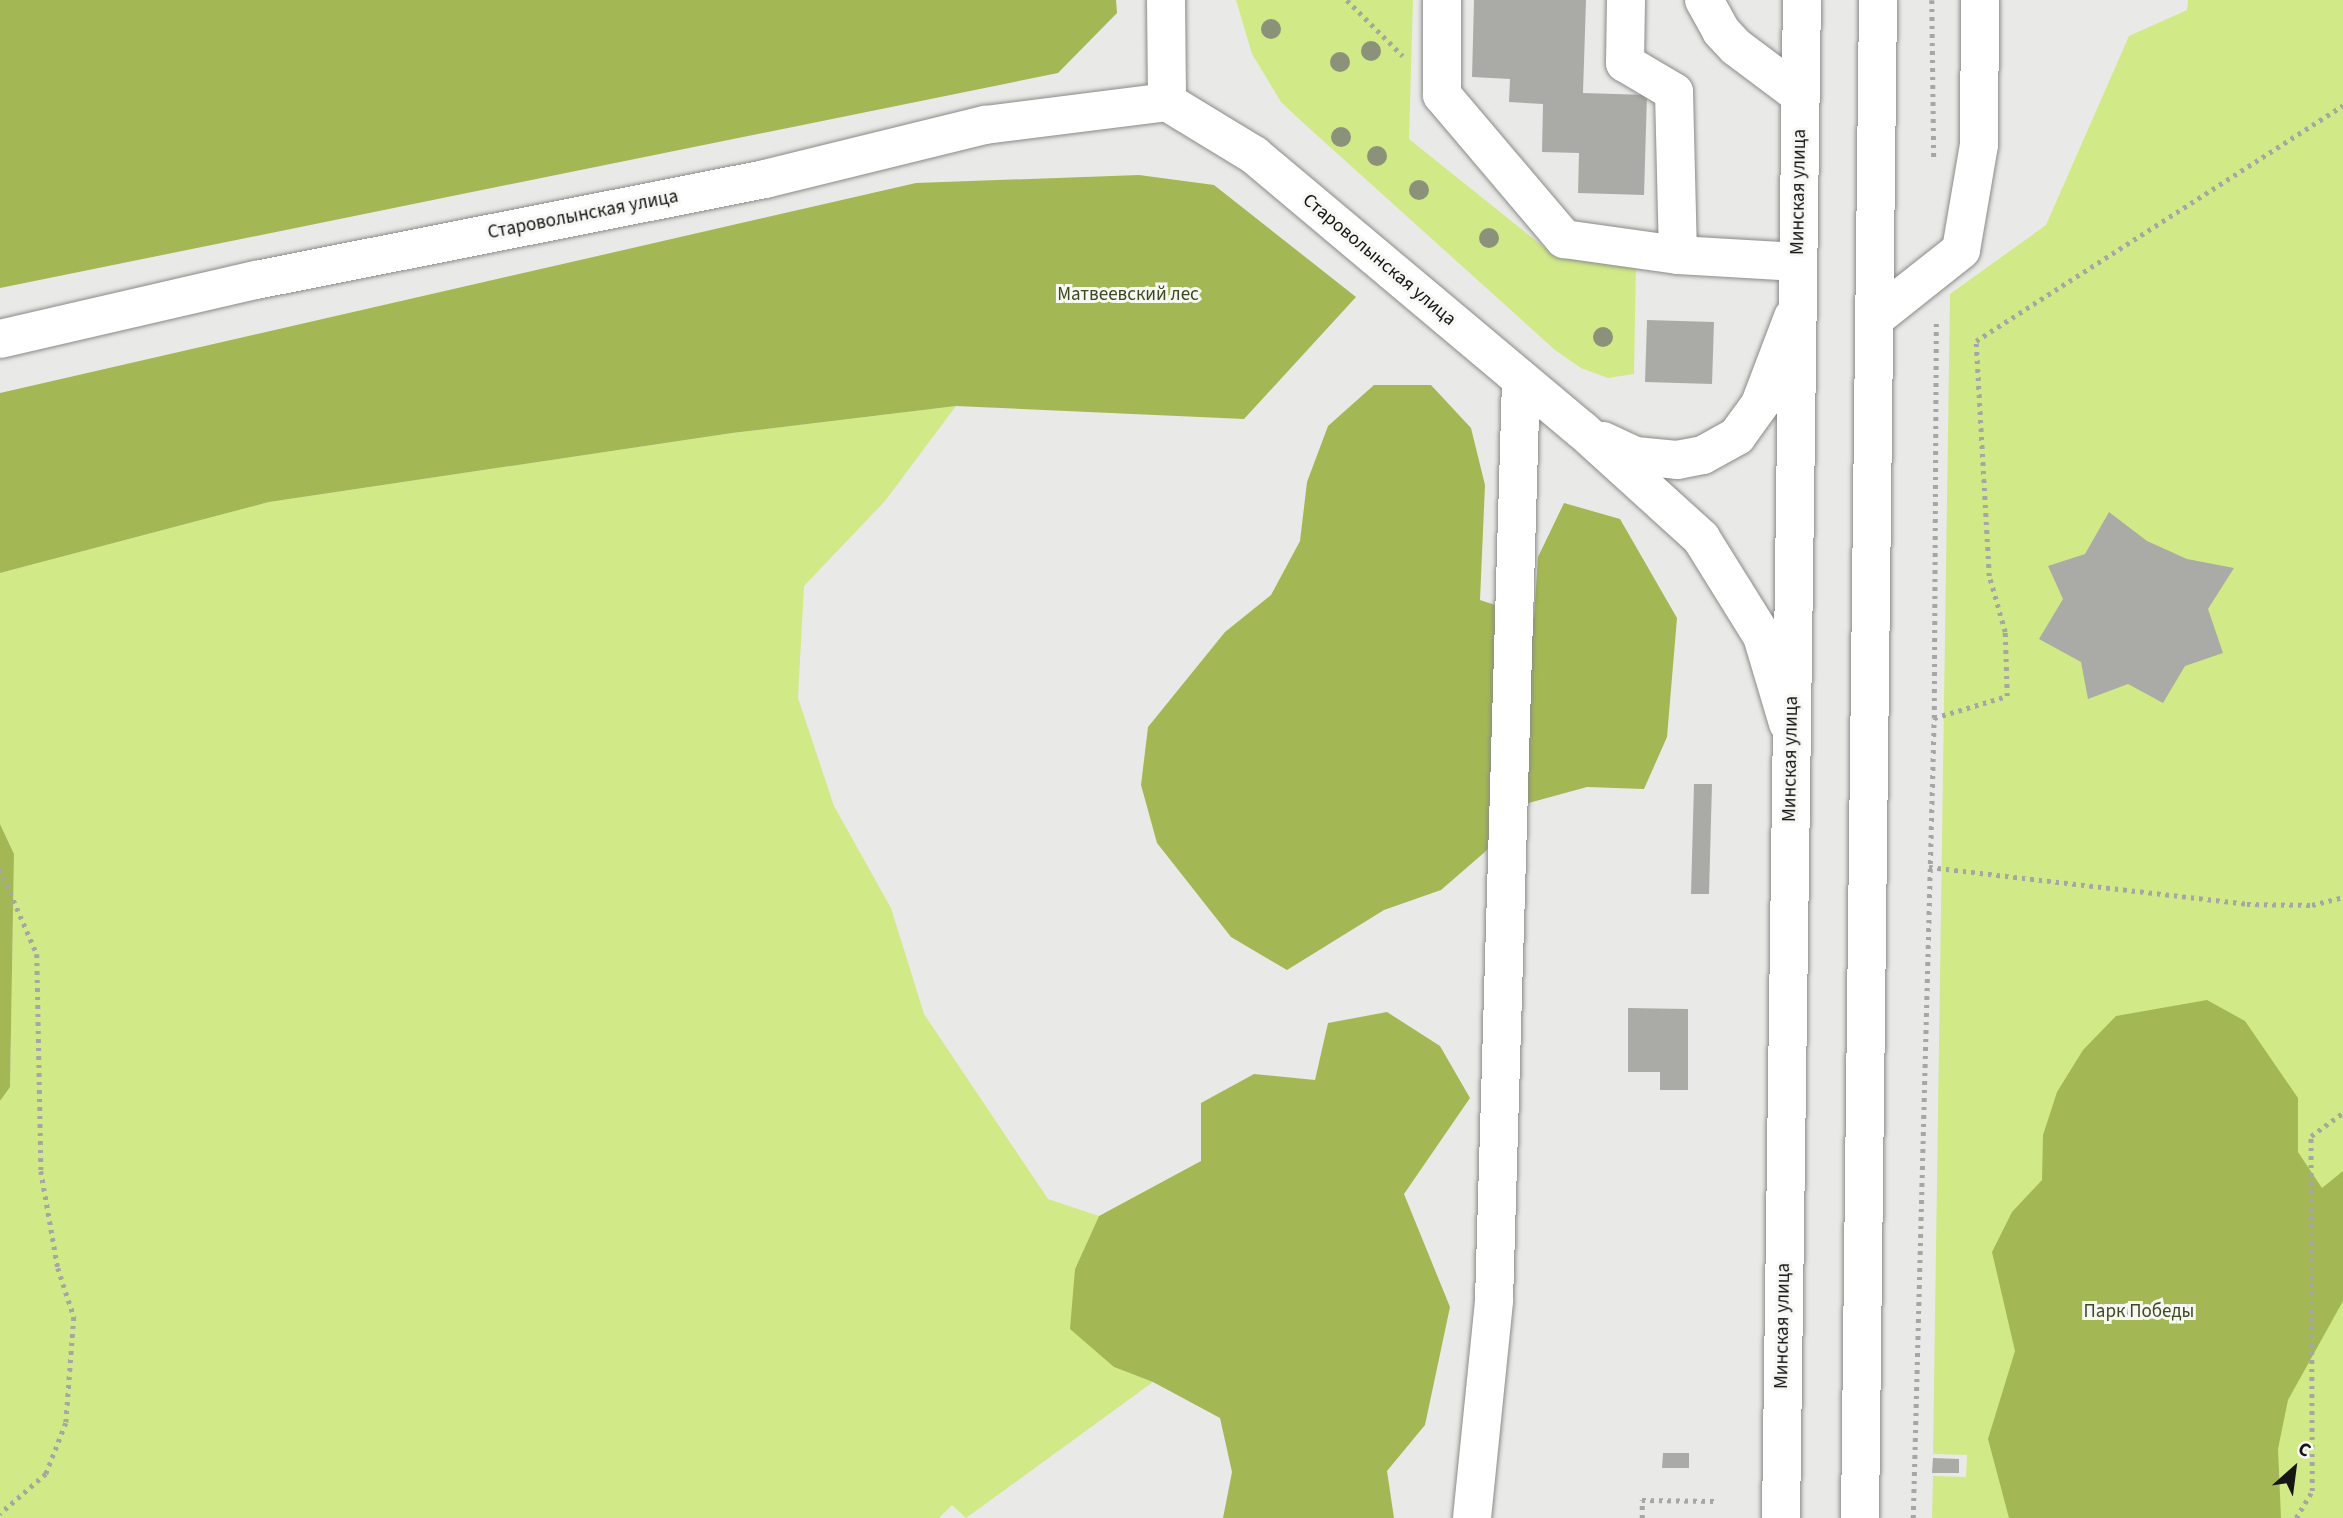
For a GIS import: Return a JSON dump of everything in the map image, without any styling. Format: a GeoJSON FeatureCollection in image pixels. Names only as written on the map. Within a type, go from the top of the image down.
{"type":"FeatureCollection","features":[{"type":"Feature","properties":{"kind":"main road"},"geometry":{"type":"LineString","coordinates":[[1166,0],[1167,102]]}},
{"type":"Feature","properties":{"kind":"main road"},"geometry":{"type":"LineString","coordinates":[[1442,0],[1442,95],[1564,239],[1678,255],[1798,262]]}},
{"type":"Feature","properties":{"kind":"main road"},"geometry":{"type":"LineString","coordinates":[[1626,0],[1625,63],[1674,92],[1678,255]]}},
{"type":"Feature","properties":{"kind":"main road"},"geometry":{"type":"LineString","coordinates":[[1704,0],[1720,31],[1736,47],[1801,95]]}},
{"type":"Feature","properties":{"kind":"main road","name":"Минская улица"},"geometry":{"type":"LineString","coordinates":[[1781,1518],[1802,0]]}},
{"type":"Feature","properties":{"kind":"main road"},"geometry":{"type":"LineString","coordinates":[[1860,1518],[1878,0]]}},
{"type":"Feature","properties":{"kind":"main road"},"geometry":{"type":"LineString","coordinates":[[1874,319],[1961,250],[1979,145],[1980,0]]}},
{"type":"Feature","properties":{"kind":"main road","name":"Староволынская улица"},"geometry":{"type":"LineString","coordinates":[[0,339],[269,277],[765,179],[985,125],[1167,102],[1254,155],[1582,430]]}},
{"type":"Feature","properties":{"kind":"main road"},"geometry":{"type":"LineString","coordinates":[[1582,430],[1635,456],[1677,460],[1703,455],[1737,436],[1760,404],[1777,369],[1798,301]]}},
{"type":"Feature","properties":{"kind":"main road"},"geometry":{"type":"LineString","coordinates":[[1472,1518],[1494,1301],[1521,380]]}},
{"type":"Feature","properties":{"kind":"main road"},"geometry":{"type":"LineString","coordinates":[[1582,430],[1701,538],[1762,636],[1792,736]]}},
{"type":"Feature","properties":{"kind":"path"},"geometry":{"type":"LineString","coordinates":[[1347,0],[1442,95]]}},
{"type":"Feature","properties":{"kind":"path"},"geometry":{"type":"LineString","coordinates":[[1932,0],[1935,163]]}},
{"type":"Feature","properties":{"kind":"path"},"geometry":{"type":"LineString","coordinates":[[1934,718],[2007,696],[2005,632],[1989,576],[1976,341],[2343,105]]}},
{"type":"Feature","properties":{"kind":"path"},"geometry":{"type":"LineString","coordinates":[[1913,1518],[1934,718],[1936,272]]}},
{"type":"Feature","properties":{"kind":"path"},"geometry":{"type":"LineString","coordinates":[[1929,867],[2247,904],[2312,905],[2343,897]]}},
{"type":"Feature","properties":{"kind":"path"},"geometry":{"type":"LineString","coordinates":[[0,869],[37,954],[41,1171],[58,1268],[74,1317],[66,1423],[46,1474],[0,1514]]}},
{"type":"Feature","properties":{"kind":"path"},"geometry":{"type":"LineString","coordinates":[[2296,1518],[2312,1490],[2311,1136],[2343,1113]]}},
{"type":"Feature","properties":{"kind":"path"},"geometry":{"type":"LineString","coordinates":[[1642,1518],[1642,1500],[1715,1501]]}},
{"type":"Feature","properties":{"kind":"green space"},"geometry":{"type":"Polygon","coordinates":[[[0,0],[1116,0],[1117,13],[1058,73],[0,288],[0,0]]]}},
{"type":"Feature","properties":{"kind":"green space"},"geometry":{"type":"Polygon","coordinates":[[[1236,0],[1413,0],[1409,139],[1555,256],[1636,260],[1634,374],[1608,378],[1581,368],[1555,350],[1299,119],[1281,102],[1252,54],[1236,0]]]}},
{"type":"Feature","properties":{"kind":"green space","name":"Парк Победы"},"geometry":{"type":"Polygon","coordinates":[[[2188,0],[2343,0],[2343,1518],[1932,1518],[1933,1476],[1966,1477],[1967,1455],[1933,1454],[1950,294],[2046,225],[2129,36],[2187,10],[2188,0]]]}},
{"type":"Feature","properties":{"kind":"green space","name":"Матвеевский лес"},"geometry":{"type":"Polygon","coordinates":[[[1139,175],[1214,185],[1356,297],[1244,419],[956,406],[732,433],[269,502],[0,573],[0,393],[916,183],[1139,175]]]}},
{"type":"Feature","properties":{"kind":"green space"},"geometry":{"type":"Polygon","coordinates":[[[1374,385],[1431,385],[1471,428],[1485,485],[1480,600],[1534,618],[1538,557],[1564,503],[1620,519],[1677,618],[1667,737],[1644,789],[1587,787],[1525,804],[1486,851],[1441,890],[1384,910],[1287,970],[1231,937],[1157,843],[1141,785],[1148,727],[1225,632],[1271,595],[1300,541],[1307,482],[1328,426],[1374,385]]]}},
{"type":"Feature","properties":{"kind":"green space"},"geometry":{"type":"Polygon","coordinates":[[[956,406],[885,501],[804,586],[798,698],[834,806],[891,908],[924,1014],[1048,1199],[1099,1216],[1075,1269],[1114,1367],[1153,1382],[966,1518],[952,1505],[939,1518],[0,1518],[0,1101],[10,1086],[14,854],[0,824],[0,573],[269,502],[732,433],[956,406]]]}},
{"type":"Feature","properties":{"kind":"green space"},"geometry":{"type":"Polygon","coordinates":[[[0,824],[14,854],[10,1087],[0,1101],[0,824]]]}},
{"type":"Feature","properties":{"kind":"green space"},"geometry":{"type":"Polygon","coordinates":[[[2207,1000],[2245,1021],[2298,1098],[2298,1152],[2322,1188],[2343,1171],[2343,1301],[2288,1400],[2278,1449],[2281,1518],[2009,1518],[1988,1439],[2015,1351],[1992,1252],[2012,1212],[2042,1180],[2043,1135],[2057,1092],[2083,1050],[2116,1016],[2207,1000]]]}},
{"type":"Feature","properties":{"kind":"green space"},"geometry":{"type":"Polygon","coordinates":[[[1387,1012],[1440,1046],[1470,1098],[1404,1194],[1450,1307],[1425,1425],[1387,1471],[1394,1518],[1223,1518],[1232,1472],[1220,1418],[1153,1382],[1114,1367],[1070,1329],[1075,1269],[1099,1216],[1201,1161],[1201,1103],[1254,1074],[1315,1080],[1328,1023],[1387,1012]]]}},
{"type":"Feature","properties":{"kind":"building"},"geometry":{"type":"Polygon","coordinates":[[[1474,0],[1586,0],[1583,93],[1647,95],[1644,195],[1578,193],[1579,153],[1542,152],[1543,104],[1509,102],[1510,79],[1472,77],[1474,0]]]}},
{"type":"Feature","properties":{"kind":"building"},"geometry":{"type":"Polygon","coordinates":[[[1647,320],[1714,322],[1712,384],[1645,382],[1647,320]]]}},
{"type":"Feature","properties":{"kind":"building"},"geometry":{"type":"Polygon","coordinates":[[[2109,512],[2147,541],[2187,559],[2234,568],[2208,609],[2223,653],[2185,666],[2163,703],[2128,684],[2088,699],[2081,662],[2039,639],[2063,599],[2048,566],[2085,554],[2109,512]]]}},
{"type":"Feature","properties":{"kind":"building"},"geometry":{"type":"Polygon","coordinates":[[[1694,784],[1712,784],[1709,894],[1691,894],[1694,784]]]}},
{"type":"Feature","properties":{"kind":"building"},"geometry":{"type":"Polygon","coordinates":[[[1628,1008],[1688,1009],[1688,1090],[1660,1090],[1660,1072],[1628,1072],[1628,1008]]]}},
{"type":"Feature","properties":{"kind":"building"},"geometry":{"type":"Polygon","coordinates":[[[1663,1453],[1689,1453],[1689,1468],[1662,1468],[1663,1453]]]}},
{"type":"Feature","properties":{"kind":"building"},"geometry":{"type":"Polygon","coordinates":[[[1933,1458],[1959,1459],[1959,1473],[1932,1473],[1933,1458]]]}}]}
